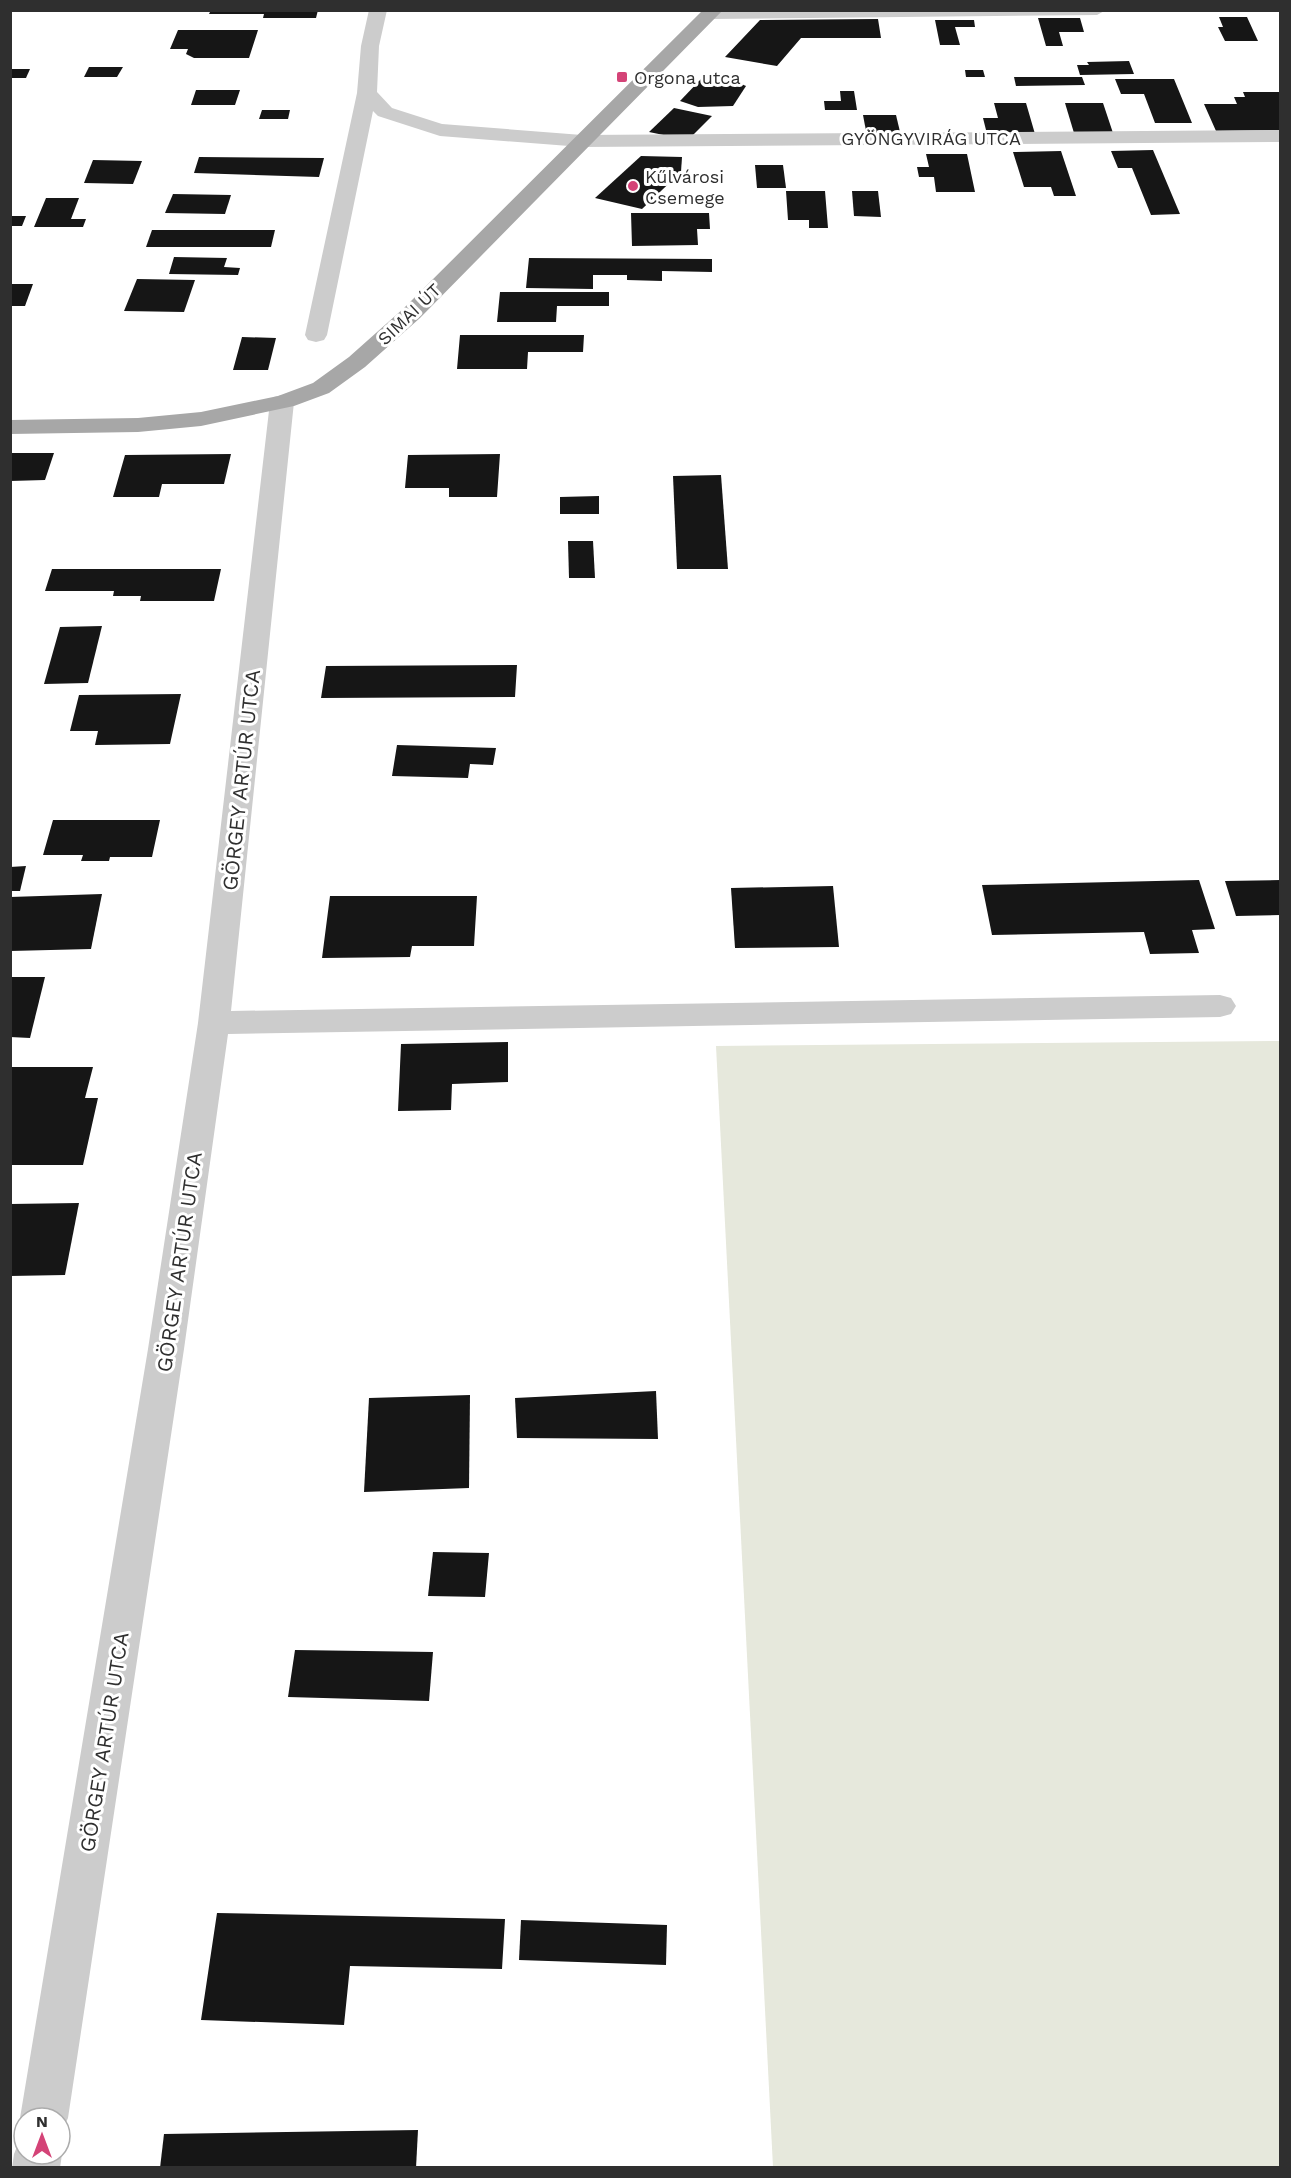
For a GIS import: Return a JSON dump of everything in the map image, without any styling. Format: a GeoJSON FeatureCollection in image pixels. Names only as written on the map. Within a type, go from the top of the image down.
{"type":"FeatureCollection","features":[{"type":"Feature","properties":{"kind":"main road","name":"SIMAI ÚT"},"geometry":{"type":"LineString","coordinates":[[10,427],[155,426],[238,413],[282,402],[319,389],[378,345],[712,12]]}},
{"type":"Feature","properties":{"kind":"street"},"geometry":{"type":"LineString","coordinates":[[316,335],[367,93],[370,46],[378,10]]}},
{"type":"Feature","properties":{"kind":"street"},"geometry":{"type":"LineString","coordinates":[[712,12],[1097,10]]}},
{"type":"Feature","properties":{"kind":"street"},"geometry":{"type":"LineString","coordinates":[[367,93],[385,112],[440,130],[582,141]]}},
{"type":"Feature","properties":{"kind":"street","name":"GYÖNGYVIRÁG UTCA"},"geometry":{"type":"LineString","coordinates":[[582,141],[1281,136]]}},
{"type":"Feature","properties":{"kind":"street","name":"GÖRGEY ARTÚR UTCA"},"geometry":{"type":"LineString","coordinates":[[46,2106],[165,1360],[214,1023],[282,402]]}},
{"type":"Feature","properties":{"kind":"street"},"geometry":{"type":"LineString","coordinates":[[214,1023],[1220,1006]]}},
{"type":"Feature","properties":{"kind":"shaded area"},"geometry":{"type":"Polygon","coordinates":[[[1280,1041],[1280,2167],[773,2167],[716,1046],[1280,1041]]]}},
{"type":"Feature","properties":{"kind":"building"},"geometry":{"type":"Polygon","coordinates":[[[211,10],[318,10],[316,18],[263,18],[264,14],[209,14],[211,10]]]}},
{"type":"Feature","properties":{"kind":"building"},"geometry":{"type":"Polygon","coordinates":[[[1219,17],[1247,17],[1258,41],[1225,41],[1218,27],[1223,27],[1219,17]]]}},
{"type":"Feature","properties":{"kind":"building"},"geometry":{"type":"Polygon","coordinates":[[[1038,18],[1080,18],[1084,32],[1059,32],[1063,46],[1046,46],[1038,18]]]}},
{"type":"Feature","properties":{"kind":"building"},"geometry":{"type":"Polygon","coordinates":[[[878,19],[881,38],[801,38],[777,66],[725,57],[760,20],[878,19]]]}},
{"type":"Feature","properties":{"kind":"building"},"geometry":{"type":"Polygon","coordinates":[[[935,20],[974,20],[975,27],[955,27],[960,45],[940,45],[935,20]]]}},
{"type":"Feature","properties":{"kind":"building"},"geometry":{"type":"Polygon","coordinates":[[[178,30],[258,30],[249,58],[194,58],[186,54],[188,49],[170,49],[178,30]]]}},
{"type":"Feature","properties":{"kind":"building"},"geometry":{"type":"Polygon","coordinates":[[[1129,61],[1134,74],[1080,75],[1077,65],[1089,65],[1087,62],[1129,61]]]}},
{"type":"Feature","properties":{"kind":"building"},"geometry":{"type":"Polygon","coordinates":[[[89,67],[123,67],[117,77],[84,77],[89,67]]]}},
{"type":"Feature","properties":{"kind":"building"},"geometry":{"type":"Polygon","coordinates":[[[10,69],[30,69],[26,78],[10,78],[10,69]]]}},
{"type":"Feature","properties":{"kind":"building"},"geometry":{"type":"Polygon","coordinates":[[[965,70],[983,70],[985,77],[966,77],[965,70]]]}},
{"type":"Feature","properties":{"kind":"building"},"geometry":{"type":"Polygon","coordinates":[[[1014,77],[1082,77],[1085,85],[1016,86],[1014,77]]]}},
{"type":"Feature","properties":{"kind":"building"},"geometry":{"type":"Polygon","coordinates":[[[701,79],[730,79],[746,86],[733,106],[698,107],[680,101],[701,79]]]}},
{"type":"Feature","properties":{"kind":"building"},"geometry":{"type":"Polygon","coordinates":[[[1115,79],[1174,79],[1192,123],[1155,123],[1144,94],[1121,94],[1115,79]]]}},
{"type":"Feature","properties":{"kind":"building"},"geometry":{"type":"Polygon","coordinates":[[[196,90],[240,90],[235,105],[191,105],[196,90]]]}},
{"type":"Feature","properties":{"kind":"building"},"geometry":{"type":"Polygon","coordinates":[[[840,91],[854,91],[857,110],[825,110],[824,101],[841,101],[840,91]]]}},
{"type":"Feature","properties":{"kind":"building"},"geometry":{"type":"Polygon","coordinates":[[[1243,92],[1280,92],[1280,130],[1216,131],[1204,104],[1237,104],[1234,97],[1245,97],[1243,92]]]}},
{"type":"Feature","properties":{"kind":"building"},"geometry":{"type":"Polygon","coordinates":[[[994,103],[1026,103],[1035,134],[987,134],[983,118],[998,118],[994,103]]]}},
{"type":"Feature","properties":{"kind":"building"},"geometry":{"type":"Polygon","coordinates":[[[1065,103],[1103,103],[1113,133],[1074,133],[1065,103]]]}},
{"type":"Feature","properties":{"kind":"building"},"geometry":{"type":"Polygon","coordinates":[[[674,108],[712,116],[688,140],[649,132],[674,108]]]}},
{"type":"Feature","properties":{"kind":"building"},"geometry":{"type":"Polygon","coordinates":[[[262,110],[290,110],[288,119],[259,119],[262,110]]]}},
{"type":"Feature","properties":{"kind":"building"},"geometry":{"type":"Polygon","coordinates":[[[863,115],[896,115],[901,136],[867,136],[863,115]]]}},
{"type":"Feature","properties":{"kind":"building"},"geometry":{"type":"Polygon","coordinates":[[[1153,150],[1180,214],[1151,215],[1132,168],[1118,168],[1111,151],[1153,150]]]}},
{"type":"Feature","properties":{"kind":"building"},"geometry":{"type":"Polygon","coordinates":[[[1061,151],[1076,196],[1054,196],[1051,187],[1024,187],[1013,152],[1061,151]]]}},
{"type":"Feature","properties":{"kind":"building"},"geometry":{"type":"Polygon","coordinates":[[[926,154],[967,154],[975,192],[936,192],[934,177],[919,177],[917,167],[929,167],[926,154]]]}},
{"type":"Feature","properties":{"kind":"building"},"geometry":{"type":"Polygon","coordinates":[[[641,156],[682,157],[681,172],[642,209],[595,198],[641,156]]]}},
{"type":"Feature","properties":{"kind":"building"},"geometry":{"type":"Polygon","coordinates":[[[199,157],[324,158],[319,177],[194,173],[199,157]]]}},
{"type":"Feature","properties":{"kind":"building"},"geometry":{"type":"Polygon","coordinates":[[[93,160],[142,161],[133,184],[84,183],[93,160]]]}},
{"type":"Feature","properties":{"kind":"building"},"geometry":{"type":"Polygon","coordinates":[[[755,165],[783,165],[786,188],[757,188],[755,165]]]}},
{"type":"Feature","properties":{"kind":"building"},"geometry":{"type":"Polygon","coordinates":[[[786,191],[825,191],[828,228],[809,228],[809,220],[788,220],[786,191]]]}},
{"type":"Feature","properties":{"kind":"building"},"geometry":{"type":"Polygon","coordinates":[[[852,191],[878,191],[881,217],[854,216],[852,191]]]}},
{"type":"Feature","properties":{"kind":"building"},"geometry":{"type":"Polygon","coordinates":[[[173,194],[231,195],[225,214],[165,213],[173,194]]]}},
{"type":"Feature","properties":{"kind":"building"},"geometry":{"type":"Polygon","coordinates":[[[46,198],[79,198],[71,219],[86,219],[83,227],[34,227],[46,198]]]}},
{"type":"Feature","properties":{"kind":"building"},"geometry":{"type":"Polygon","coordinates":[[[631,213],[709,213],[710,229],[697,229],[698,245],[632,246],[631,213]]]}},
{"type":"Feature","properties":{"kind":"building"},"geometry":{"type":"Polygon","coordinates":[[[10,216],[26,216],[22,226],[10,226],[10,216]]]}},
{"type":"Feature","properties":{"kind":"building"},"geometry":{"type":"Polygon","coordinates":[[[152,230],[275,230],[271,247],[146,247],[152,230]]]}},
{"type":"Feature","properties":{"kind":"building"},"geometry":{"type":"Polygon","coordinates":[[[174,257],[227,258],[224,267],[240,268],[238,275],[169,274],[174,257]]]}},
{"type":"Feature","properties":{"kind":"building"},"geometry":{"type":"Polygon","coordinates":[[[529,258],[712,259],[712,272],[662,271],[662,281],[627,280],[627,275],[593,275],[593,289],[526,288],[529,258]]]}},
{"type":"Feature","properties":{"kind":"building"},"geometry":{"type":"Polygon","coordinates":[[[137,279],[195,280],[184,312],[124,311],[137,279]]]}},
{"type":"Feature","properties":{"kind":"building"},"geometry":{"type":"Polygon","coordinates":[[[10,284],[33,284],[25,306],[10,306],[10,284]]]}},
{"type":"Feature","properties":{"kind":"building"},"geometry":{"type":"Polygon","coordinates":[[[500,292],[609,292],[609,306],[557,306],[556,322],[497,322],[500,292]]]}},
{"type":"Feature","properties":{"kind":"building"},"geometry":{"type":"Polygon","coordinates":[[[460,335],[584,335],[583,352],[528,352],[527,369],[457,369],[460,335]]]}},
{"type":"Feature","properties":{"kind":"building"},"geometry":{"type":"Polygon","coordinates":[[[242,337],[276,338],[268,370],[233,370],[242,337]]]}},
{"type":"Feature","properties":{"kind":"building"},"geometry":{"type":"Polygon","coordinates":[[[10,453],[54,453],[45,480],[10,481],[10,453]]]}},
{"type":"Feature","properties":{"kind":"building"},"geometry":{"type":"Polygon","coordinates":[[[231,454],[224,484],[162,484],[159,497],[113,497],[125,455],[231,454]]]}},
{"type":"Feature","properties":{"kind":"building"},"geometry":{"type":"Polygon","coordinates":[[[500,454],[497,497],[449,497],[449,488],[405,488],[408,455],[500,454]]]}},
{"type":"Feature","properties":{"kind":"building"},"geometry":{"type":"Polygon","coordinates":[[[721,475],[728,569],[677,569],[673,476],[721,475]]]}},
{"type":"Feature","properties":{"kind":"building"},"geometry":{"type":"Polygon","coordinates":[[[599,496],[599,514],[560,514],[560,497],[599,496]]]}},
{"type":"Feature","properties":{"kind":"building"},"geometry":{"type":"Polygon","coordinates":[[[568,541],[593,541],[595,578],[569,578],[568,541]]]}},
{"type":"Feature","properties":{"kind":"building"},"geometry":{"type":"Polygon","coordinates":[[[52,569],[221,569],[214,601],[140,601],[141,596],[113,596],[114,591],[45,591],[52,569]]]}},
{"type":"Feature","properties":{"kind":"building"},"geometry":{"type":"Polygon","coordinates":[[[102,626],[88,683],[44,684],[60,627],[102,626]]]}},
{"type":"Feature","properties":{"kind":"building"},"geometry":{"type":"Polygon","coordinates":[[[517,665],[515,697],[321,698],[326,666],[517,665]]]}},
{"type":"Feature","properties":{"kind":"building"},"geometry":{"type":"Polygon","coordinates":[[[181,694],[170,744],[95,745],[98,731],[70,731],[79,695],[181,694]]]}},
{"type":"Feature","properties":{"kind":"building"},"geometry":{"type":"Polygon","coordinates":[[[397,745],[496,748],[493,765],[470,764],[468,778],[392,776],[397,745]]]}},
{"type":"Feature","properties":{"kind":"building"},"geometry":{"type":"Polygon","coordinates":[[[53,820],[160,820],[152,857],[110,857],[109,861],[81,861],[83,855],[43,855],[53,820]]]}},
{"type":"Feature","properties":{"kind":"building"},"geometry":{"type":"Polygon","coordinates":[[[26,866],[20,891],[10,891],[10,867],[26,866]]]}},
{"type":"Feature","properties":{"kind":"building"},"geometry":{"type":"Polygon","coordinates":[[[1199,880],[1215,929],[1192,930],[1199,953],[1150,954],[1144,932],[992,935],[982,885],[1199,880]]]}},
{"type":"Feature","properties":{"kind":"building"},"geometry":{"type":"Polygon","coordinates":[[[1280,880],[1280,915],[1236,916],[1225,881],[1280,880]]]}},
{"type":"Feature","properties":{"kind":"building"},"geometry":{"type":"Polygon","coordinates":[[[833,886],[839,947],[735,948],[731,888],[833,886]]]}},
{"type":"Feature","properties":{"kind":"building"},"geometry":{"type":"Polygon","coordinates":[[[102,894],[91,949],[10,951],[10,897],[102,894]]]}},
{"type":"Feature","properties":{"kind":"building"},"geometry":{"type":"Polygon","coordinates":[[[330,896],[477,896],[474,946],[412,946],[410,957],[322,958],[330,896]]]}},
{"type":"Feature","properties":{"kind":"building"},"geometry":{"type":"Polygon","coordinates":[[[10,977],[45,977],[30,1038],[10,1037],[10,977]]]}},
{"type":"Feature","properties":{"kind":"building"},"geometry":{"type":"Polygon","coordinates":[[[508,1042],[508,1082],[452,1084],[451,1110],[398,1111],[401,1044],[508,1042]]]}},
{"type":"Feature","properties":{"kind":"building"},"geometry":{"type":"Polygon","coordinates":[[[10,1067],[93,1067],[85,1098],[98,1098],[83,1165],[10,1165],[10,1067]]]}},
{"type":"Feature","properties":{"kind":"building"},"geometry":{"type":"Polygon","coordinates":[[[79,1203],[65,1275],[10,1276],[10,1204],[79,1203]]]}},
{"type":"Feature","properties":{"kind":"building"},"geometry":{"type":"Polygon","coordinates":[[[656,1391],[658,1439],[517,1438],[515,1398],[656,1391]]]}},
{"type":"Feature","properties":{"kind":"building"},"geometry":{"type":"Polygon","coordinates":[[[470,1395],[469,1488],[364,1492],[369,1398],[470,1395]]]}},
{"type":"Feature","properties":{"kind":"building"},"geometry":{"type":"Polygon","coordinates":[[[433,1552],[489,1553],[485,1597],[428,1596],[433,1552]]]}},
{"type":"Feature","properties":{"kind":"building"},"geometry":{"type":"Polygon","coordinates":[[[295,1650],[433,1652],[429,1701],[288,1697],[295,1650]]]}},
{"type":"Feature","properties":{"kind":"building"},"geometry":{"type":"Polygon","coordinates":[[[217,1913],[505,1919],[502,1969],[350,1966],[344,2025],[201,2020],[217,1913]]]}},
{"type":"Feature","properties":{"kind":"building"},"geometry":{"type":"Polygon","coordinates":[[[521,1920],[667,1925],[666,1965],[519,1960],[521,1920]]]}},
{"type":"Feature","properties":{"kind":"building"},"geometry":{"type":"Polygon","coordinates":[[[418,2130],[416,2168],[160,2168],[164,2134],[418,2130]]]}},
{"type":"Feature","properties":{"kind":"place","name":"Orgona utca"},"geometry":{"type":"Point","coordinates":[622,77]}},
{"type":"Feature","properties":{"kind":"place","name":"Kűlvárosi Csemege"},"geometry":{"type":"Point","coordinates":[633,186]}}]}
